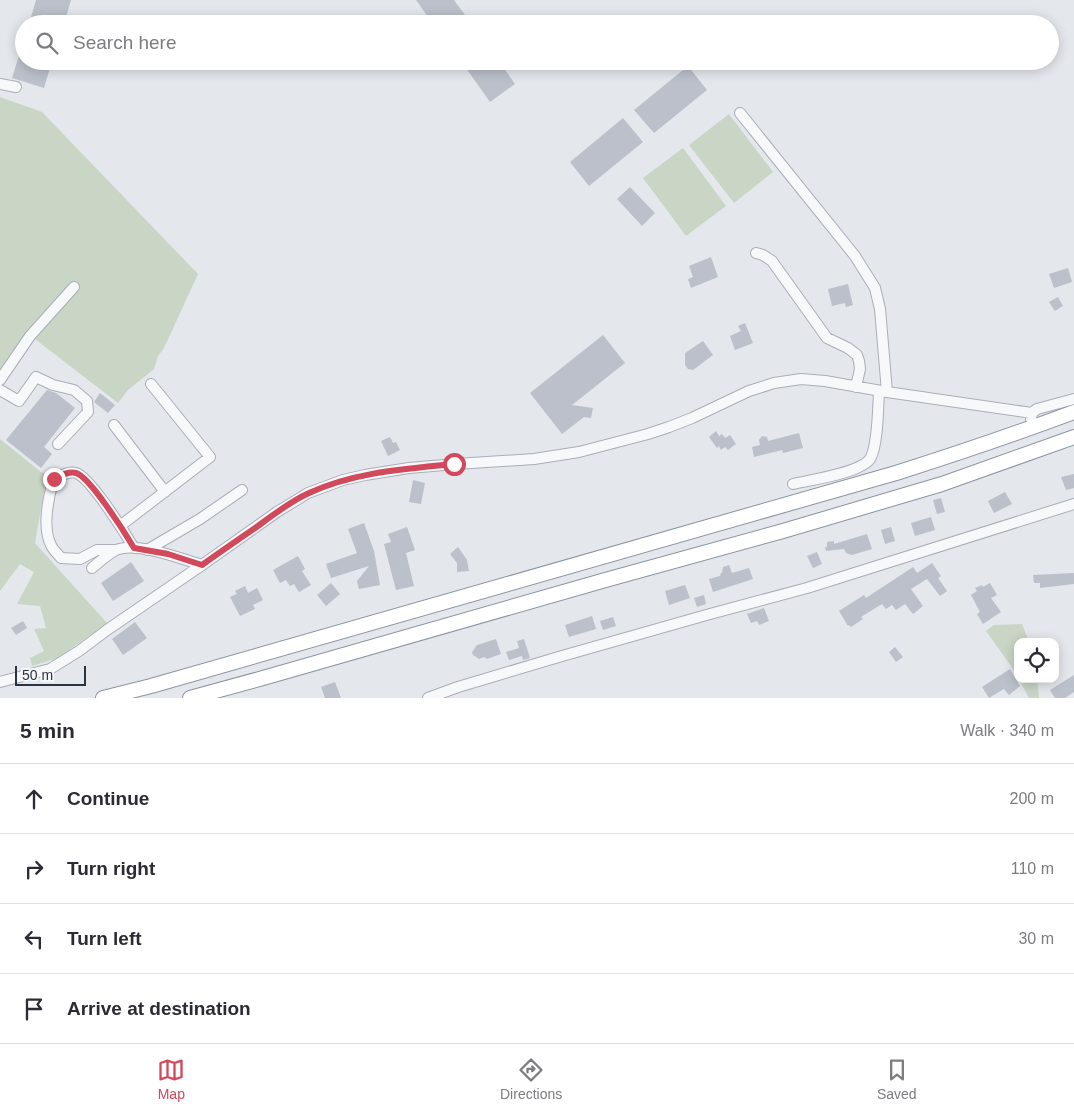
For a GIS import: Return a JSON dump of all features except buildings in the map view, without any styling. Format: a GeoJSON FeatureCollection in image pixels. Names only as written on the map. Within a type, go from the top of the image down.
{"type":"FeatureCollection","features":[{"type":"Feature","properties":{"kind":"highway"},"geometry":{"type":"LineString","coordinates":[[102,698],[151,686],[896,474],[1033,428],[1074,412]]}},
{"type":"Feature","properties":{"kind":"highway"},"geometry":{"type":"LineString","coordinates":[[190,698],[905,495],[942,484],[1074,437]]}},
{"type":"Feature","properties":{"kind":"street"},"geometry":{"type":"LineString","coordinates":[[0,84],[16,87]]}},
{"type":"Feature","properties":{"kind":"street"},"geometry":{"type":"LineString","coordinates":[[740,113],[855,256],[875,288],[880,309],[883,392],[874,450],[869,460],[861,466],[849,471],[793,484]]}},
{"type":"Feature","properties":{"kind":"street"},"geometry":{"type":"LineString","coordinates":[[756,253],[764,255],[772,261],[827,338],[848,348],[856,355],[860,369],[856,387]]}},
{"type":"Feature","properties":{"kind":"street"},"geometry":{"type":"LineString","coordinates":[[0,380],[30,336],[74,287]]}},
{"type":"Feature","properties":{"kind":"street"},"geometry":{"type":"LineString","coordinates":[[0,390],[19,401],[36,378],[53,385],[74,390],[87,401],[88,412],[58,444]]}},
{"type":"Feature","properties":{"kind":"street"},"geometry":{"type":"LineString","coordinates":[[0,682],[50,669],[79,651],[276,512],[297,499],[343,480],[409,468],[534,459],[579,452],[669,427],[749,391],[774,383],[801,379],[825,381],[883,392],[1032,413],[1074,399]]}},
{"type":"Feature","properties":{"kind":"street"},"geometry":{"type":"LineString","coordinates":[[120,526],[210,458],[152,384]]}},
{"type":"Feature","properties":{"kind":"street"},"geometry":{"type":"LineString","coordinates":[[1032,413],[1033,428]]}},
{"type":"Feature","properties":{"kind":"street"},"geometry":{"type":"LineString","coordinates":[[114,425],[165,492]]}},
{"type":"Feature","properties":{"kind":"street"},"geometry":{"type":"LineString","coordinates":[[134,548],[101,498],[86,480],[76,473],[64,474],[54,479],[50,492],[47,532],[51,546],[61,558],[80,559],[97,550],[134,548],[168,554],[202,565]]}},
{"type":"Feature","properties":{"kind":"street"},"geometry":{"type":"LineString","coordinates":[[147,550],[200,519],[242,490]]}},
{"type":"Feature","properties":{"kind":"street"},"geometry":{"type":"LineString","coordinates":[[428,698],[458,687],[562,656],[807,588],[1074,504]]}},
{"type":"Feature","properties":{"kind":"street"},"geometry":{"type":"LineString","coordinates":[[92,568],[116,550]]}},
{"type":"Feature","properties":{"kind":"green space"},"geometry":{"type":"Polygon","coordinates":[[[0,97],[42,112],[198,274],[164,348],[158,356],[154,369],[128,390],[118,403],[35,339],[19,358],[0,392],[0,97]]]}},
{"type":"Feature","properties":{"kind":"green space"},"geometry":{"type":"Polygon","coordinates":[[[729,114],[773,172],[734,203],[689,145],[729,114]]]}},
{"type":"Feature","properties":{"kind":"green space"},"geometry":{"type":"Polygon","coordinates":[[[683,148],[726,206],[686,236],[643,178],[683,148]]]}},
{"type":"Feature","properties":{"kind":"green space"},"geometry":{"type":"Polygon","coordinates":[[[0,439],[41,472],[47,474],[35,543],[107,623],[58,658],[32,666],[30,658],[44,651],[34,629],[46,628],[40,606],[17,604],[34,572],[20,564],[0,591],[0,439]]]}},
{"type":"Feature","properties":{"kind":"green space"},"geometry":{"type":"Polygon","coordinates":[[[1022,624],[1027,638],[1014,638],[1014,671],[986,631],[994,625],[1022,624]]]}},
{"type":"Feature","properties":{"kind":"green space"},"geometry":{"type":"Polygon","coordinates":[[[1021,683],[1037,683],[1039,698],[1029,698],[1021,683]]]}},
{"type":"Feature","properties":{"kind":"route"},"geometry":{"type":"LineString","coordinates":[[54,479],[64,474],[76,473],[86,480],[101,498],[134,548],[168,554],[202,565],[276,512],[318,489],[365,475],[409,468],[454,464]]}}]}
